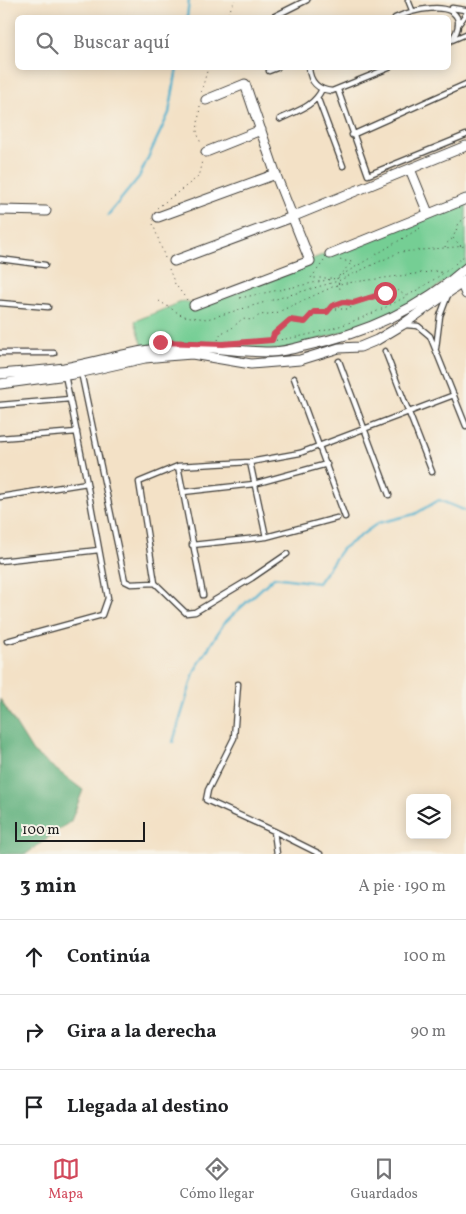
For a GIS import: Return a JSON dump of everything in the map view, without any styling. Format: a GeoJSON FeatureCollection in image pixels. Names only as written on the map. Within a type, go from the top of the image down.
{"type":"FeatureCollection","features":[{"type":"Feature","properties":{"kind":"street"},"geometry":{"type":"LineString","coordinates":[[194,305],[310,261],[276,174],[245,84],[202,99]]}},
{"type":"Feature","properties":{"kind":"street"},"geometry":{"type":"LineString","coordinates":[[203,153],[261,130]]}},
{"type":"Feature","properties":{"kind":"street"},"geometry":{"type":"LineString","coordinates":[[170,261],[293,217],[466,146]]}},
{"type":"Feature","properties":{"kind":"street"},"geometry":{"type":"LineString","coordinates":[[410,169],[428,213]]}},
{"type":"Feature","properties":{"kind":"street"},"geometry":{"type":"LineString","coordinates":[[154,217],[276,174]]}},
{"type":"Feature","properties":{"kind":"street"},"geometry":{"type":"LineString","coordinates":[[328,258],[428,213],[466,199]]}},
{"type":"Feature","properties":{"kind":"street"},"geometry":{"type":"LineString","coordinates":[[0,210],[46,211]]}},
{"type":"Feature","properties":{"kind":"street"},"geometry":{"type":"LineString","coordinates":[[0,374],[63,368],[164,348],[192,345],[238,351],[273,352],[347,336],[378,324],[419,303],[466,268]]}},
{"type":"Feature","properties":{"kind":"street"},"geometry":{"type":"LineString","coordinates":[[0,384],[81,372],[145,358],[192,354],[241,363],[286,362],[360,346],[377,340],[448,295],[464,282],[466,294]]}},
{"type":"Feature","properties":{"kind":"street"},"geometry":{"type":"LineString","coordinates":[[347,336],[348,344],[351,347]]}},
{"type":"Feature","properties":{"kind":"street"},"geometry":{"type":"LineString","coordinates":[[238,351],[241,363]]}},
{"type":"Feature","properties":{"kind":"lane"},"geometry":{"type":"LineString","coordinates":[[276,15],[308,0]]}},
{"type":"Feature","properties":{"kind":"lane"},"geometry":{"type":"LineString","coordinates":[[408,0],[412,10]]}},
{"type":"Feature","properties":{"kind":"lane"},"geometry":{"type":"LineString","coordinates":[[401,15],[435,3],[465,12],[451,38]]}},
{"type":"Feature","properties":{"kind":"lane"},"geometry":{"type":"LineString","coordinates":[[448,6],[456,15],[458,26]]}},
{"type":"Feature","properties":{"kind":"lane"},"geometry":{"type":"LineString","coordinates":[[451,40],[466,34]]}},
{"type":"Feature","properties":{"kind":"lane"},"geometry":{"type":"LineString","coordinates":[[310,70],[313,82],[322,89],[338,90],[384,70]]}},
{"type":"Feature","properties":{"kind":"lane"},"geometry":{"type":"LineString","coordinates":[[352,135],[466,84]]}},
{"type":"Feature","properties":{"kind":"lane"},"geometry":{"type":"LineString","coordinates":[[280,119],[311,105],[318,99],[322,89]]}},
{"type":"Feature","properties":{"kind":"lane"},"geometry":{"type":"LineString","coordinates":[[338,90],[352,135],[368,174],[466,135]]}},
{"type":"Feature","properties":{"kind":"lane"},"geometry":{"type":"LineString","coordinates":[[318,99],[343,166]]}},
{"type":"Feature","properties":{"kind":"lane"},"geometry":{"type":"LineString","coordinates":[[0,259],[45,265]]}},
{"type":"Feature","properties":{"kind":"lane"},"geometry":{"type":"LineString","coordinates":[[436,349],[440,316],[448,295]]}},
{"type":"Feature","properties":{"kind":"lane"},"geometry":{"type":"LineString","coordinates":[[0,303],[48,307]]}},
{"type":"Feature","properties":{"kind":"lane"},"geometry":{"type":"LineString","coordinates":[[402,325],[418,326],[430,336],[466,426]]}},
{"type":"Feature","properties":{"kind":"lane"},"geometry":{"type":"LineString","coordinates":[[386,350],[408,413],[432,472]]}},
{"type":"Feature","properties":{"kind":"lane"},"geometry":{"type":"LineString","coordinates":[[0,353],[54,353]]}},
{"type":"Feature","properties":{"kind":"lane"},"geometry":{"type":"LineString","coordinates":[[339,361],[363,430],[390,494]]}},
{"type":"Feature","properties":{"kind":"lane"},"geometry":{"type":"LineString","coordinates":[[81,372],[125,581],[132,584],[155,583]]}},
{"type":"Feature","properties":{"kind":"lane"},"geometry":{"type":"LineString","coordinates":[[7,641],[102,615],[108,598],[77,432],[64,375]]}},
{"type":"Feature","properties":{"kind":"lane"},"geometry":{"type":"LineString","coordinates":[[294,378],[345,517]]}},
{"type":"Feature","properties":{"kind":"lane"},"geometry":{"type":"LineString","coordinates":[[287,554],[252,578],[195,612],[186,613],[155,583],[139,482],[178,466],[250,462],[318,447],[454,395]]}},
{"type":"Feature","properties":{"kind":"lane"},"geometry":{"type":"LineString","coordinates":[[0,405],[70,399]]}},
{"type":"Feature","properties":{"kind":"lane"},"geometry":{"type":"LineString","coordinates":[[0,438],[77,432]]}},
{"type":"Feature","properties":{"kind":"lane"},"geometry":{"type":"LineString","coordinates":[[250,462],[266,537]]}},
{"type":"Feature","properties":{"kind":"lane"},"geometry":{"type":"LineString","coordinates":[[183,492],[254,484],[326,464]]}},
{"type":"Feature","properties":{"kind":"lane"},"geometry":{"type":"LineString","coordinates":[[178,466],[203,595]]}},
{"type":"Feature","properties":{"kind":"lane"},"geometry":{"type":"LineString","coordinates":[[0,497],[87,483]]}},
{"type":"Feature","properties":{"kind":"lane"},"geometry":{"type":"LineString","coordinates":[[192,545],[266,537],[336,518]]}},
{"type":"Feature","properties":{"kind":"lane"},"geometry":{"type":"LineString","coordinates":[[0,561],[99,550]]}},
{"type":"Feature","properties":{"kind":"lane"},"geometry":{"type":"LineString","coordinates":[[238,684],[234,738],[208,790],[206,800],[320,854]]}},
{"type":"Feature","properties":{"kind":"lane"},"geometry":{"type":"LineString","coordinates":[[274,831],[277,854]]}},
{"type":"Feature","properties":{"kind":"path"},"geometry":{"type":"LineString","coordinates":[[228,15],[235,0]]}},
{"type":"Feature","properties":{"kind":"path"},"geometry":{"type":"LineString","coordinates":[[170,261],[154,217],[198,177],[203,153],[198,132],[208,70]]}},
{"type":"Feature","properties":{"kind":"path"},"geometry":{"type":"LineString","coordinates":[[445,247],[453,238],[459,224],[466,217]]}},
{"type":"Feature","properties":{"kind":"path"},"geometry":{"type":"LineString","coordinates":[[236,298],[337,278],[427,224]]}},
{"type":"Feature","properties":{"kind":"path"},"geometry":{"type":"LineString","coordinates":[[453,238],[461,246]]}},
{"type":"Feature","properties":{"kind":"path"},"geometry":{"type":"LineString","coordinates":[[223,344],[216,343],[221,333],[231,329],[242,319],[252,320],[260,315],[276,313],[400,252],[466,246]]}},
{"type":"Feature","properties":{"kind":"path"},"geometry":{"type":"LineString","coordinates":[[251,342],[321,331],[362,318],[397,302],[443,274],[466,254]]}},
{"type":"Feature","properties":{"kind":"path"},"geometry":{"type":"LineString","coordinates":[[328,258],[352,262],[337,278],[311,278],[328,258]]}},
{"type":"Feature","properties":{"kind":"path"},"geometry":{"type":"LineString","coordinates":[[169,269],[182,295],[194,305]]}},
{"type":"Feature","properties":{"kind":"path"},"geometry":{"type":"LineString","coordinates":[[159,302],[182,316],[207,318],[339,282],[437,271],[443,274]]}},
{"type":"Feature","properties":{"kind":"path"},"geometry":{"type":"LineString","coordinates":[[337,278],[340,289]]}},
{"type":"Feature","properties":{"kind":"path"},"geometry":{"type":"LineString","coordinates":[[272,340],[274,334],[284,323],[290,320],[305,322],[314,312],[327,312],[343,302],[353,303],[397,290],[407,296]]}},
{"type":"Feature","properties":{"kind":"path"},"geometry":{"type":"LineString","coordinates":[[385,293],[397,302]]}},
{"type":"Feature","properties":{"kind":"path"},"geometry":{"type":"LineString","coordinates":[[330,309],[346,311],[350,309],[353,303]]}},
{"type":"Feature","properties":{"kind":"green space"},"geometry":{"type":"Polygon","coordinates":[[[466,199],[466,268],[393,316],[285,350],[144,350],[135,321],[184,301],[194,305],[466,199]]]}},
{"type":"Feature","properties":{"kind":"green space"},"geometry":{"type":"Polygon","coordinates":[[[0,699],[33,752],[83,790],[71,821],[26,854],[0,854],[0,699]]]}},
{"type":"Feature","properties":{"kind":"waterway"},"geometry":{"type":"LineString","coordinates":[[187,15],[189,0]]}},
{"type":"Feature","properties":{"kind":"waterway"},"geometry":{"type":"LineString","coordinates":[[108,215],[139,177],[169,113],[177,70]]}},
{"type":"Feature","properties":{"kind":"waterway"},"geometry":{"type":"LineString","coordinates":[[173,742],[195,670],[224,623],[274,577],[318,583],[342,549],[378,523],[415,514],[439,500],[466,511]]}},
{"type":"Feature","properties":{"kind":"route"},"geometry":{"type":"LineString","coordinates":[[160,342],[208,342],[223,344],[272,340],[274,334],[284,323],[290,320],[305,322],[314,312],[319,314],[327,312],[332,306],[343,302],[353,303],[378,293],[385,293]]}}]}
